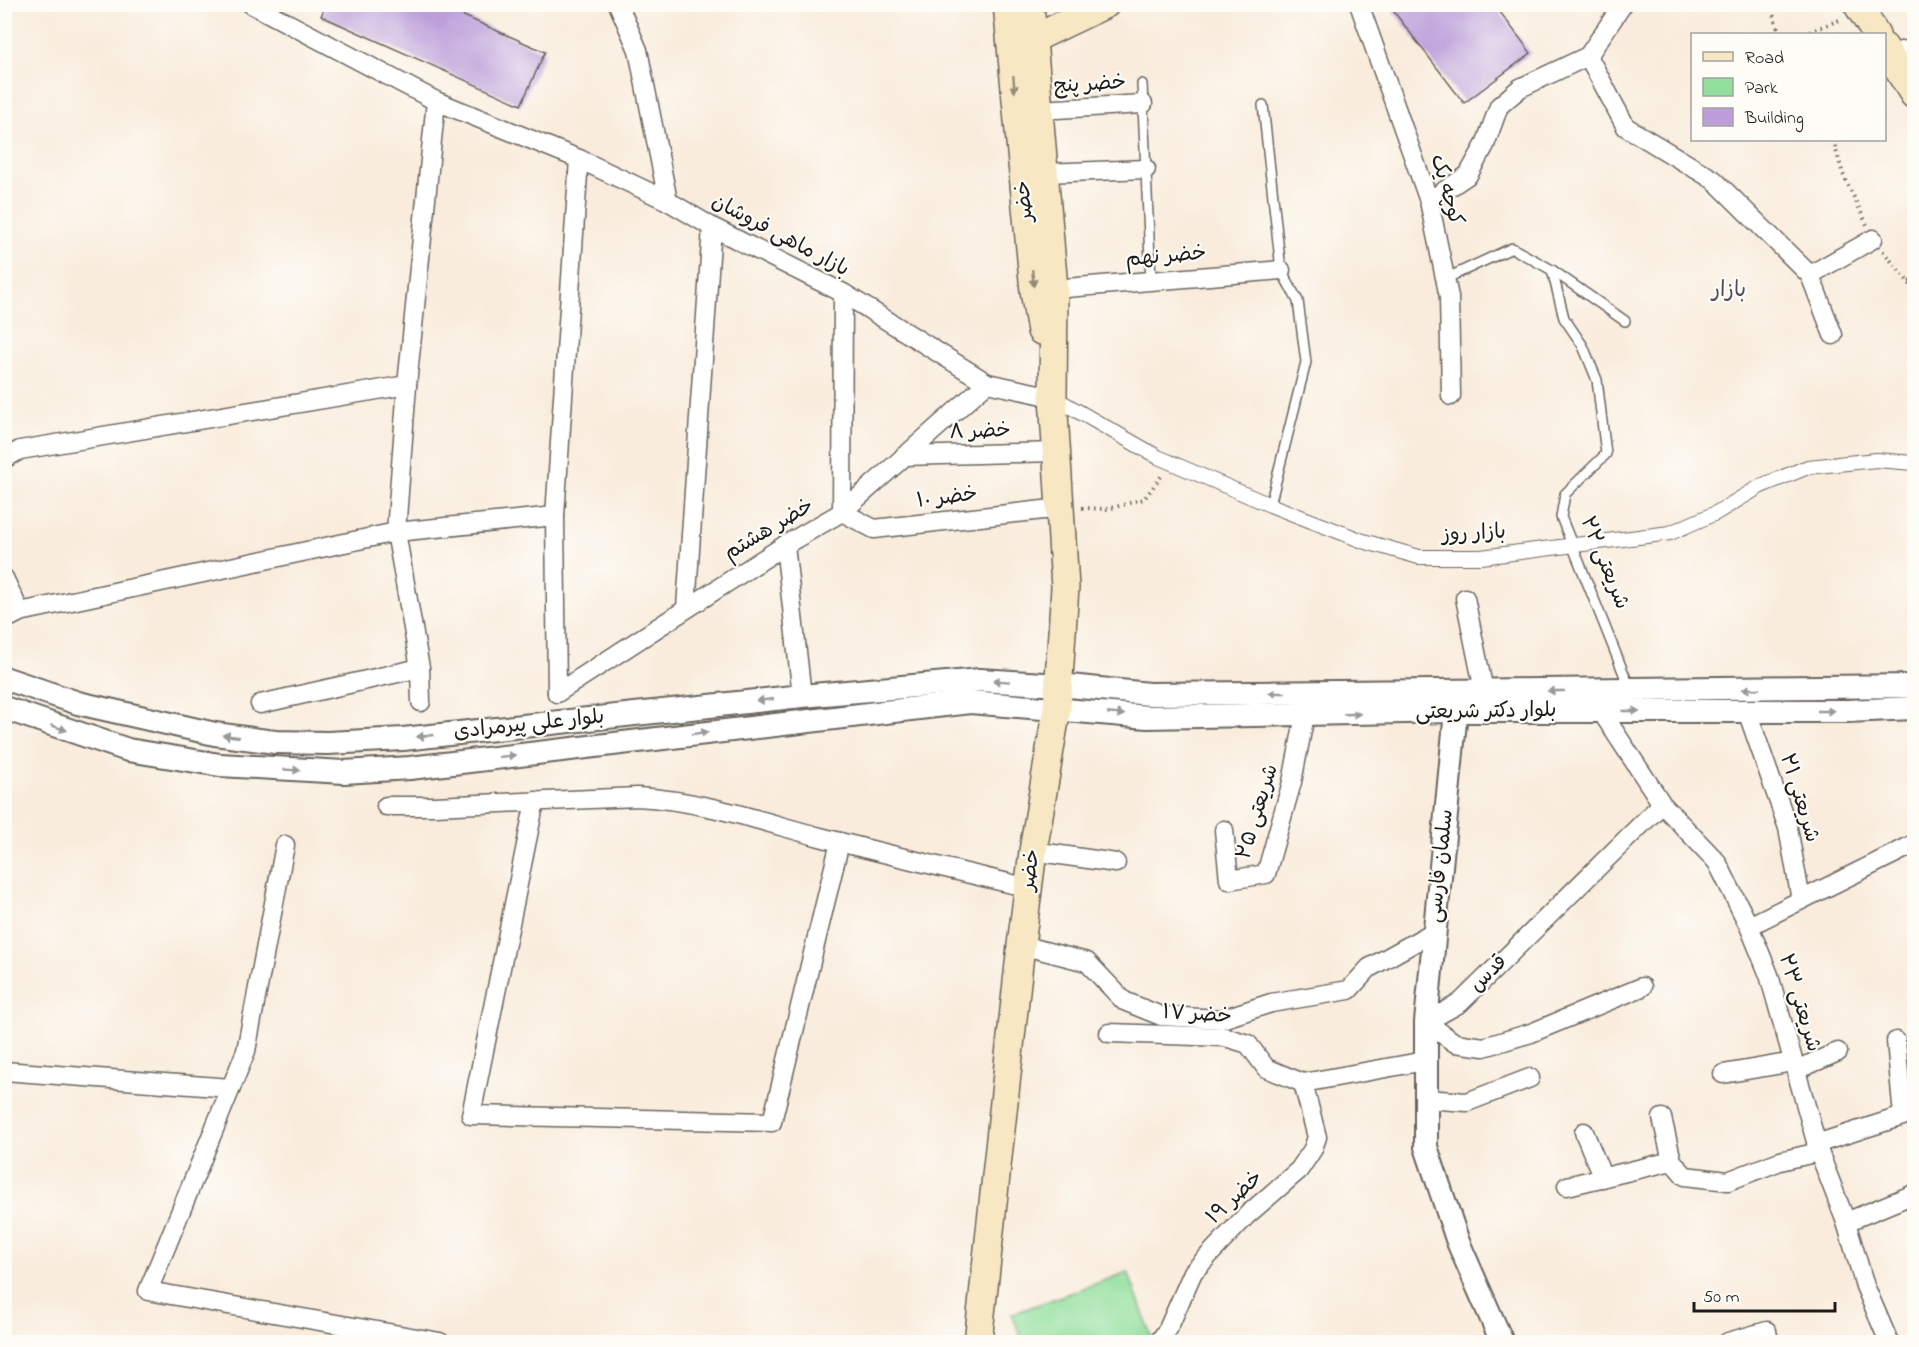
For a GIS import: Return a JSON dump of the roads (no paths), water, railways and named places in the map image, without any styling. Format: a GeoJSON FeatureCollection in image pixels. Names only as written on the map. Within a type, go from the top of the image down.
{"type":"FeatureCollection","features":[{"type":"Feature","properties":{"kind":"main road","name":"خضر"},"geometry":{"type":"LineString","coordinates":[[979,1342],[1033,851],[1059,697],[1065,587],[1053,397],[1054,289],[1039,110],[1021,40],[1007,4]]}},
{"type":"Feature","properties":{"kind":"main road","name":"خضر"},"geometry":{"type":"LineString","coordinates":[[1030,4],[1021,40],[1034,291],[1053,397]]}},
{"type":"Feature","properties":{"kind":"main road"},"geometry":{"type":"LineString","coordinates":[[1021,40],[1106,4]]}},
{"type":"Feature","properties":{"kind":"main road"},"geometry":{"type":"LineString","coordinates":[[1859,8],[1875,33]]}},
{"type":"Feature","properties":{"kind":"main road"},"geometry":{"type":"LineString","coordinates":[[1886,50],[1914,95]]}},
{"type":"Feature","properties":{"kind":"street","name":"بازار ماهی فروشان"},"geometry":{"type":"LineString","coordinates":[[252,4],[436,101],[579,159],[668,201],[843,293],[987,383],[1053,397]]}},
{"type":"Feature","properties":{"kind":"street"},"geometry":{"type":"LineString","coordinates":[[618,4],[638,50],[668,201]]}},
{"type":"Feature","properties":{"kind":"street","name":"کوچه یک"},"geometry":{"type":"LineString","coordinates":[[1359,4],[1430,201],[1449,297],[1451,396]]}},
{"type":"Feature","properties":{"kind":"street"},"geometry":{"type":"LineString","coordinates":[[1430,201],[1468,176],[1485,145],[1499,106],[1520,88],[1588,56],[1623,4]]}},
{"type":"Feature","properties":{"kind":"street"},"geometry":{"type":"LineString","coordinates":[[1886,45],[1914,48]]}},
{"type":"Feature","properties":{"kind":"street"},"geometry":{"type":"LineString","coordinates":[[1588,56],[1626,127],[1714,180],[1810,275],[1833,335]]}},
{"type":"Feature","properties":{"kind":"street"},"geometry":{"type":"LineString","coordinates":[[421,702],[420,668],[396,532],[407,385],[436,101]]}},
{"type":"Feature","properties":{"kind":"street","name":"خضر پنج"},"geometry":{"type":"LineString","coordinates":[[1039,110],[1143,104]]}},
{"type":"Feature","properties":{"kind":"street"},"geometry":{"type":"LineString","coordinates":[[4,578],[12,616],[396,532],[555,516],[579,159]]}},
{"type":"Feature","properties":{"kind":"street"},"geometry":{"type":"LineString","coordinates":[[1044,173],[1146,169]]}},
{"type":"Feature","properties":{"kind":"street"},"geometry":{"type":"LineString","coordinates":[[686,608],[712,226]]}},
{"type":"Feature","properties":{"kind":"street"},"geometry":{"type":"LineString","coordinates":[[1810,275],[1873,239]]}},
{"type":"Feature","properties":{"kind":"street","name":"خضر نهم"},"geometry":{"type":"LineString","coordinates":[[1054,289],[1281,270]]}},
{"type":"Feature","properties":{"kind":"street"},"geometry":{"type":"LineString","coordinates":[[842,512],[843,293]]}},
{"type":"Feature","properties":{"kind":"street","name":"خضر هشتم"},"geometry":{"type":"LineString","coordinates":[[555,516],[557,693],[785,545],[842,512],[987,383]]}},
{"type":"Feature","properties":{"kind":"street"},"geometry":{"type":"LineString","coordinates":[[4,459],[20,450],[407,385]]}},
{"type":"Feature","properties":{"kind":"street","name":"بازار روز"},"geometry":{"type":"LineString","coordinates":[[1053,397],[1171,462],[1270,505],[1363,541],[1419,557],[1481,557],[1670,533],[1716,513],[1761,486],[1808,467],[1876,460],[1914,463]]}},
{"type":"Feature","properties":{"kind":"street","name":"خضر ۸"},"geometry":{"type":"LineString","coordinates":[[904,456],[1057,452]]}},
{"type":"Feature","properties":{"kind":"street","name":"خضر ۱۰"},"geometry":{"type":"LineString","coordinates":[[842,512],[874,529],[1061,508]]}},
{"type":"Feature","properties":{"kind":"street"},"geometry":{"type":"LineString","coordinates":[[785,545],[804,721]]}},
{"type":"Feature","properties":{"kind":"street"},"geometry":{"type":"LineString","coordinates":[[1465,598],[1484,691]]}},
{"type":"Feature","properties":{"kind":"street"},"geometry":{"type":"LineString","coordinates":[[260,705],[420,668]]}},
{"type":"Feature","properties":{"kind":"street","name":"بلوار علی پیرمرادی"},"geometry":{"type":"LineString","coordinates":[[4,678],[78,703],[215,734],[275,742],[328,743],[403,739],[802,696],[980,680],[1059,697]]}},
{"type":"Feature","properties":{"kind":"street","name":"بلوار دکتر شریعتی"},"geometry":{"type":"LineString","coordinates":[[1059,697],[1149,694],[1914,686]]}},
{"type":"Feature","properties":{"kind":"street"},"geometry":{"type":"LineString","coordinates":[[1147,717],[1145,709],[1149,694]]}},
{"type":"Feature","properties":{"kind":"street","name":"بلوار دکتر شریعتی"},"geometry":{"type":"LineString","coordinates":[[1059,697],[1147,717],[1456,711],[1847,711],[1914,708]]}},
{"type":"Feature","properties":{"kind":"street","name":"بلوار علی پیرمرادی"},"geometry":{"type":"LineString","coordinates":[[4,708],[128,750],[220,765],[344,772],[410,768],[970,702],[1059,697]]}},
{"type":"Feature","properties":{"kind":"street","name":"سلمان فارسی"},"geometry":{"type":"LineString","coordinates":[[1426,1022],[1456,711]]}},
{"type":"Feature","properties":{"kind":"street","name":"شریعتی ۲۳"},"geometry":{"type":"LineString","coordinates":[[1601,711],[1662,804],[1717,862],[1749,926],[1768,975],[1818,1148],[1846,1222],[1865,1286],[1889,1342]]}},
{"type":"Feature","properties":{"kind":"street","name":"شریعتی ۲۱"},"geometry":{"type":"LineString","coordinates":[[1747,711],[1788,828],[1801,900]]}},
{"type":"Feature","properties":{"kind":"street","name":"شریعتی ۲۵"},"geometry":{"type":"LineString","coordinates":[[1224,830],[1229,880],[1266,874],[1292,782],[1305,715]]}},
{"type":"Feature","properties":{"kind":"street"},"geometry":{"type":"LineString","coordinates":[[386,806],[637,797],[669,799],[702,805],[840,842],[1029,888]]}},
{"type":"Feature","properties":{"kind":"street"},"geometry":{"type":"LineString","coordinates":[[535,801],[471,1114],[772,1122],[840,842]]}},
{"type":"Feature","properties":{"kind":"street","name":"قدس"},"geometry":{"type":"LineString","coordinates":[[1426,1022],[1460,1003],[1662,804]]}},
{"type":"Feature","properties":{"kind":"street"},"geometry":{"type":"LineString","coordinates":[[1749,926],[1914,844]]}},
{"type":"Feature","properties":{"kind":"street"},"geometry":{"type":"LineString","coordinates":[[285,845],[246,1051],[148,1291],[440,1342]]}},
{"type":"Feature","properties":{"kind":"street"},"geometry":{"type":"LineString","coordinates":[[1033,851],[1116,863]]}},
{"type":"Feature","properties":{"kind":"street"},"geometry":{"type":"LineString","coordinates":[[1022,945],[1088,962],[1124,1001],[1161,1016],[1222,1019],[1271,1003],[1349,990],[1369,968],[1435,931]]}},
{"type":"Feature","properties":{"kind":"street"},"geometry":{"type":"LineString","coordinates":[[1426,1022],[1455,1043],[1484,1047],[1531,1034],[1642,987]]}},
{"type":"Feature","properties":{"kind":"street"},"geometry":{"type":"LineString","coordinates":[[1426,1022],[1426,1147],[1458,1242],[1502,1342]]}},
{"type":"Feature","properties":{"kind":"street","name":"خضر ۱۷"},"geometry":{"type":"LineString","coordinates":[[1109,1033],[1225,1036],[1248,1044],[1266,1068],[1303,1083]]}},
{"type":"Feature","properties":{"kind":"street"},"geometry":{"type":"LineString","coordinates":[[1662,1118],[1672,1161],[1685,1176],[1728,1181],[1903,1116],[1896,1041]]}},
{"type":"Feature","properties":{"kind":"street"},"geometry":{"type":"LineString","coordinates":[[1723,1074],[1794,1066],[1838,1052]]}},
{"type":"Feature","properties":{"kind":"street"},"geometry":{"type":"LineString","coordinates":[[1303,1083],[1425,1061]]}},
{"type":"Feature","properties":{"kind":"street"},"geometry":{"type":"LineString","coordinates":[[4,1071],[231,1088]]}},
{"type":"Feature","properties":{"kind":"street"},"geometry":{"type":"LineString","coordinates":[[1426,1099],[1467,1102],[1530,1078]]}},
{"type":"Feature","properties":{"kind":"street","name":"خضر ۱۹"},"geometry":{"type":"LineString","coordinates":[[1159,1342],[1168,1329],[1193,1272],[1246,1216],[1299,1170],[1313,1149],[1317,1137],[1303,1083]]}},
{"type":"Feature","properties":{"kind":"street"},"geometry":{"type":"LineString","coordinates":[[1584,1132],[1603,1178]]}},
{"type":"Feature","properties":{"kind":"street"},"geometry":{"type":"LineString","coordinates":[[1567,1186],[1672,1161]]}},
{"type":"Feature","properties":{"kind":"street"},"geometry":{"type":"LineString","coordinates":[[1846,1222],[1914,1194]]}},
{"type":"Feature","properties":{"kind":"street"},"geometry":{"type":"LineString","coordinates":[[1728,1342],[1767,1330],[1769,1342]]}},
{"type":"Feature","properties":{"kind":"lane"},"geometry":{"type":"LineString","coordinates":[[1142,84],[1151,281]]}},
{"type":"Feature","properties":{"kind":"lane"},"geometry":{"type":"LineString","coordinates":[[1263,105],[1281,270],[1298,301],[1306,362],[1270,505]]}},
{"type":"Feature","properties":{"kind":"lane"},"geometry":{"type":"LineString","coordinates":[[1445,279],[1512,248],[1552,270],[1625,321]]}},
{"type":"Feature","properties":{"kind":"lane","name":"شریعتی ۲۲"},"geometry":{"type":"LineString","coordinates":[[1552,270],[1564,318],[1583,346],[1597,380],[1606,454],[1565,494],[1561,517],[1631,690]]}},
{"type":"Feature","properties":{"kind":"district","name":"بازار"},"geometry":{"type":"Point","coordinates":[1729,291]}}]}
